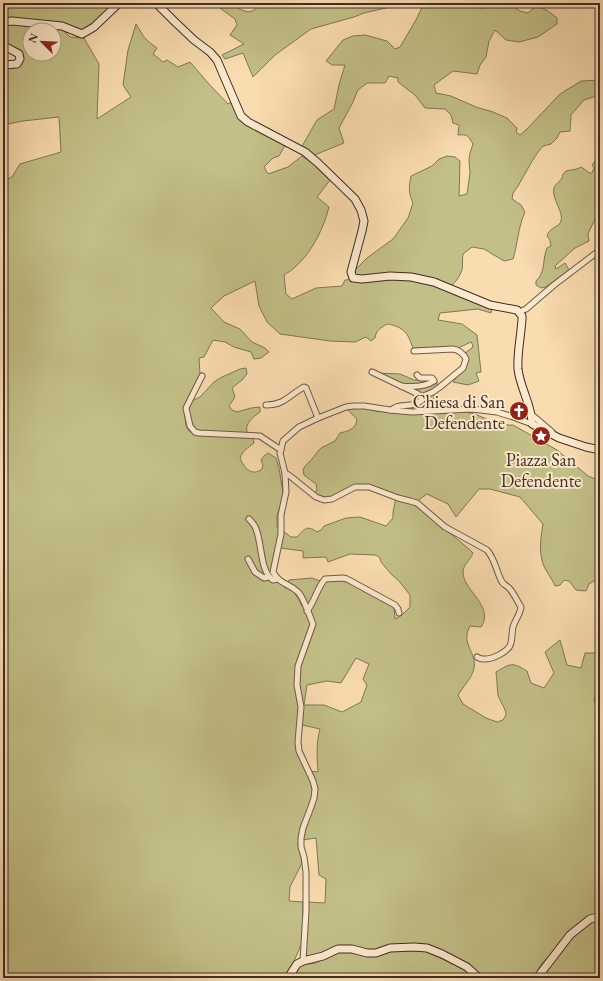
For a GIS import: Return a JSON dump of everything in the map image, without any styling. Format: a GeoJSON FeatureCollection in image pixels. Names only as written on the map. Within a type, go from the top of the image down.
{"type":"FeatureCollection","features":[{"type":"Feature","properties":{"kind":"street"},"geometry":{"type":"LineString","coordinates":[[3,22],[12,21],[62,26],[82,34],[94,28],[119,3]]}},
{"type":"Feature","properties":{"kind":"street"},"geometry":{"type":"LineString","coordinates":[[156,3],[174,22],[210,52],[216,60],[241,116],[244,119],[305,152],[355,199],[361,210],[364,221],[351,272],[353,278],[362,280],[390,276],[411,277],[434,282],[490,305],[510,308],[520,312],[522,319],[518,352],[518,370],[522,388],[532,415],[532,424]]}},
{"type":"Feature","properties":{"kind":"street"},"geometry":{"type":"LineString","coordinates":[[3,47],[19,54],[20,59],[17,64],[3,65]]}},
{"type":"Feature","properties":{"kind":"street"},"geometry":{"type":"LineString","coordinates":[[520,312],[600,250]]}},
{"type":"Feature","properties":{"kind":"street"},"geometry":{"type":"LineString","coordinates":[[414,351],[453,349],[458,350],[466,359],[463,368],[433,392],[421,397]]}},
{"type":"Feature","properties":{"kind":"street"},"geometry":{"type":"LineString","coordinates":[[372,372],[418,394],[421,397]]}},
{"type":"Feature","properties":{"kind":"street"},"geometry":{"type":"LineString","coordinates":[[398,385],[419,386],[430,384],[434,381],[432,378],[420,378],[417,375]]}},
{"type":"Feature","properties":{"kind":"street"},"geometry":{"type":"LineString","coordinates":[[202,376],[186,408],[192,430],[199,433],[260,436],[281,450]]}},
{"type":"Feature","properties":{"kind":"street"},"geometry":{"type":"LineString","coordinates":[[266,405],[275,405],[280,403],[304,387],[306,388],[318,418]]}},
{"type":"Feature","properties":{"kind":"street"},"geometry":{"type":"LineString","coordinates":[[390,410],[396,407],[420,402],[422,400],[421,397]]}},
{"type":"Feature","properties":{"kind":"street"},"geometry":{"type":"LineString","coordinates":[[303,961],[306,911],[306,872],[300,838],[314,798],[314,789],[313,781],[299,751],[298,742],[301,707],[297,685],[298,666],[313,624],[300,593],[291,586],[277,579],[273,572],[281,534],[281,515],[286,492],[285,473],[280,453],[283,441],[299,427],[346,407],[364,406],[412,412],[472,409],[497,412],[510,416],[532,424],[559,438],[600,450]]}},
{"type":"Feature","properties":{"kind":"street"},"geometry":{"type":"LineString","coordinates":[[532,415],[559,438]]}},
{"type":"Feature","properties":{"kind":"street"},"geometry":{"type":"LineString","coordinates":[[285,473],[316,497],[324,500],[332,499],[354,487],[362,486],[369,487],[398,498],[410,500],[417,503],[445,527],[487,550],[495,563],[503,584],[511,590],[521,607],[521,610],[513,626],[511,644],[509,648],[491,658],[483,659],[476,657]]}},
{"type":"Feature","properties":{"kind":"street"},"geometry":{"type":"LineString","coordinates":[[249,519],[257,531],[262,558],[268,577]]}},
{"type":"Feature","properties":{"kind":"street"},"geometry":{"type":"LineString","coordinates":[[248,559],[255,572],[264,578],[268,577],[273,580],[277,579]]}},
{"type":"Feature","properties":{"kind":"street"},"geometry":{"type":"LineString","coordinates":[[307,611],[312,605],[319,588],[325,579],[343,578],[352,581],[395,605],[398,609],[398,613]]}},
{"type":"Feature","properties":{"kind":"street"},"geometry":{"type":"LineString","coordinates":[[537,978],[570,935],[590,919],[600,918]]}},
{"type":"Feature","properties":{"kind":"street"},"geometry":{"type":"LineString","coordinates":[[288,978],[298,964],[303,961],[323,956],[338,949],[352,949],[367,953],[376,953],[390,948],[414,947],[427,948],[442,954],[467,968],[479,978]]}},
{"type":"Feature","properties":{"kind":"shaded area"},"geometry":{"type":"Polygon","coordinates":[[[3,3],[114,3],[93,25],[83,30],[62,27],[62,22],[22,22],[3,20],[3,3]]]}},
{"type":"Feature","properties":{"kind":"shaded area"},"geometry":{"type":"Polygon","coordinates":[[[213,3],[232,3],[241,10],[249,12],[261,5],[261,3],[406,3],[364,13],[311,29],[275,55],[253,77],[243,53],[225,59],[222,55],[244,44],[230,35],[237,25],[235,19],[213,3]]]}},
{"type":"Feature","properties":{"kind":"shaded area"},"geometry":{"type":"Polygon","coordinates":[[[424,3],[465,3],[466,6],[481,8],[511,5],[520,11],[528,13],[537,5],[557,18],[557,24],[538,37],[519,42],[506,40],[495,30],[489,41],[486,57],[480,65],[477,74],[453,71],[434,85],[436,93],[451,96],[507,118],[517,128],[516,132],[520,135],[560,94],[581,81],[600,80],[600,95],[584,100],[571,115],[570,131],[560,132],[551,144],[543,146],[513,193],[512,199],[521,205],[525,212],[513,259],[504,261],[484,249],[472,247],[463,254],[461,272],[455,282],[449,287],[434,281],[353,277],[353,272],[367,258],[393,239],[408,218],[413,203],[409,190],[411,176],[432,166],[439,159],[447,156],[455,157],[460,161],[459,196],[467,194],[470,173],[469,160],[473,144],[467,136],[458,135],[459,125],[453,123],[451,115],[445,109],[425,108],[415,95],[398,82],[398,78],[389,76],[385,83],[367,83],[358,90],[339,128],[344,143],[312,156],[301,148],[317,120],[334,109],[345,65],[332,65],[326,61],[343,40],[353,36],[365,35],[387,41],[395,49],[400,47],[424,3]]]}},
{"type":"Feature","properties":{"kind":"shaded area"},"geometry":{"type":"Polygon","coordinates":[[[3,24],[22,25],[22,62],[62,62],[62,29],[70,37],[84,38],[99,64],[97,119],[131,97],[123,85],[128,50],[136,24],[145,38],[157,48],[153,54],[163,62],[167,60],[178,67],[190,62],[228,104],[232,102],[236,111],[286,144],[279,156],[273,158],[264,167],[268,174],[288,167],[302,156],[319,168],[331,179],[317,197],[329,207],[320,232],[306,256],[292,270],[284,275],[286,294],[292,299],[316,288],[342,286],[345,280],[390,277],[433,284],[492,306],[491,313],[478,309],[440,313],[438,320],[462,324],[477,335],[481,372],[476,373],[479,381],[468,385],[453,382],[466,366],[467,358],[465,353],[472,348],[473,345],[471,342],[458,348],[413,348],[409,338],[403,330],[397,326],[387,324],[376,333],[375,338],[371,341],[366,337],[355,342],[330,341],[280,334],[267,322],[259,306],[255,281],[224,296],[211,308],[224,322],[240,329],[252,342],[265,348],[269,352],[261,358],[254,359],[251,352],[234,347],[225,342],[213,340],[204,357],[199,358],[200,374],[184,406],[186,426],[189,431],[193,433],[253,438],[254,443],[244,451],[240,458],[246,468],[252,472],[262,469],[263,465],[261,460],[268,453],[276,458],[283,492],[282,501],[277,516],[277,527],[280,529],[272,572],[285,585],[284,587],[294,592],[302,606],[307,605],[288,582],[289,580],[312,578],[320,581],[321,585],[323,582],[342,579],[394,607],[395,619],[402,615],[410,607],[410,595],[376,555],[350,554],[328,562],[326,557],[303,558],[303,551],[280,548],[283,531],[291,537],[297,537],[308,528],[317,532],[324,526],[346,518],[360,517],[386,526],[393,518],[396,498],[413,504],[473,553],[464,567],[463,573],[468,586],[482,606],[484,620],[481,627],[470,626],[468,631],[467,639],[474,659],[474,668],[469,679],[458,695],[463,704],[486,718],[497,722],[503,720],[506,715],[498,695],[496,672],[508,665],[515,665],[527,671],[531,683],[544,688],[554,673],[545,652],[560,640],[567,665],[581,668],[585,653],[600,653],[600,691],[595,695],[594,701],[600,708],[600,887],[597,898],[599,900],[597,915],[576,925],[553,954],[543,962],[533,978],[484,978],[475,969],[431,948],[417,944],[402,944],[364,951],[328,952],[305,957],[308,902],[325,903],[326,879],[319,875],[316,838],[302,840],[315,801],[312,783],[313,797],[301,827],[298,845],[303,861],[290,887],[289,901],[303,902],[302,943],[285,978],[3,978],[3,181],[12,177],[20,164],[61,152],[59,117],[3,125],[3,66],[21,58],[3,45],[3,24]],[[356,658],[341,683],[327,681],[307,685],[304,705],[324,705],[342,712],[361,702],[367,685],[363,679],[369,664],[356,658]],[[300,690],[296,744],[297,752],[312,783],[310,771],[318,772],[317,745],[320,729],[302,725],[300,690]]]}},
{"type":"Feature","properties":{"kind":"shaded area"},"geometry":{"type":"Polygon","coordinates":[[[600,151],[600,214],[594,221],[588,234],[589,241],[575,248],[555,266],[556,269],[565,263],[569,270],[546,287],[541,288],[536,285],[536,281],[543,270],[547,248],[551,246],[550,240],[547,236],[549,232],[561,221],[561,213],[554,196],[555,187],[563,174],[567,171],[581,167],[589,173],[592,173],[594,168],[592,165],[600,151]]]}},
{"type":"Feature","properties":{"kind":"shaded area"},"geometry":{"type":"Polygon","coordinates":[[[246,368],[247,374],[232,388],[235,397],[229,406],[232,410],[237,412],[260,407],[260,412],[248,423],[247,432],[249,434],[201,432],[192,429],[187,408],[192,401],[200,397],[214,382],[220,378],[240,369],[246,368]]]}},
{"type":"Feature","properties":{"kind":"shaded area"},"geometry":{"type":"Polygon","coordinates":[[[377,373],[400,374],[414,380],[437,382],[433,403],[437,408],[412,411],[398,410],[399,408],[419,406],[423,400],[422,398],[377,373]]]}},
{"type":"Feature","properties":{"kind":"shaded area"},"geometry":{"type":"Polygon","coordinates":[[[365,408],[376,411],[412,414],[465,412],[475,414],[500,425],[513,425],[557,450],[588,476],[600,481],[600,577],[589,584],[586,591],[576,590],[569,581],[564,580],[560,585],[555,586],[544,566],[541,556],[543,524],[520,497],[490,489],[479,489],[456,517],[448,504],[427,494],[416,502],[361,486],[329,499],[314,494],[317,490],[316,484],[304,475],[303,470],[305,466],[321,448],[335,441],[340,433],[351,430],[355,426],[357,420],[347,409],[365,408]]]}},
{"type":"Feature","properties":{"kind":"shaded area"},"geometry":{"type":"Polygon","coordinates":[[[595,921],[600,921],[600,978],[543,978],[561,950],[582,927],[595,921]]]}},
{"type":"Feature","properties":{"kind":"shaded area"},"geometry":{"type":"Polygon","coordinates":[[[398,949],[425,951],[462,968],[475,978],[291,978],[302,965],[316,963],[333,954],[343,952],[355,953],[398,949]]]}},
{"type":"Feature","properties":{"kind":"place","name":"Chiesa di San Defendente"},"geometry":{"type":"Point","coordinates":[519,411]}},
{"type":"Feature","properties":{"kind":"place","name":"Piazza San Defendente"},"geometry":{"type":"Point","coordinates":[541,436]}}]}
